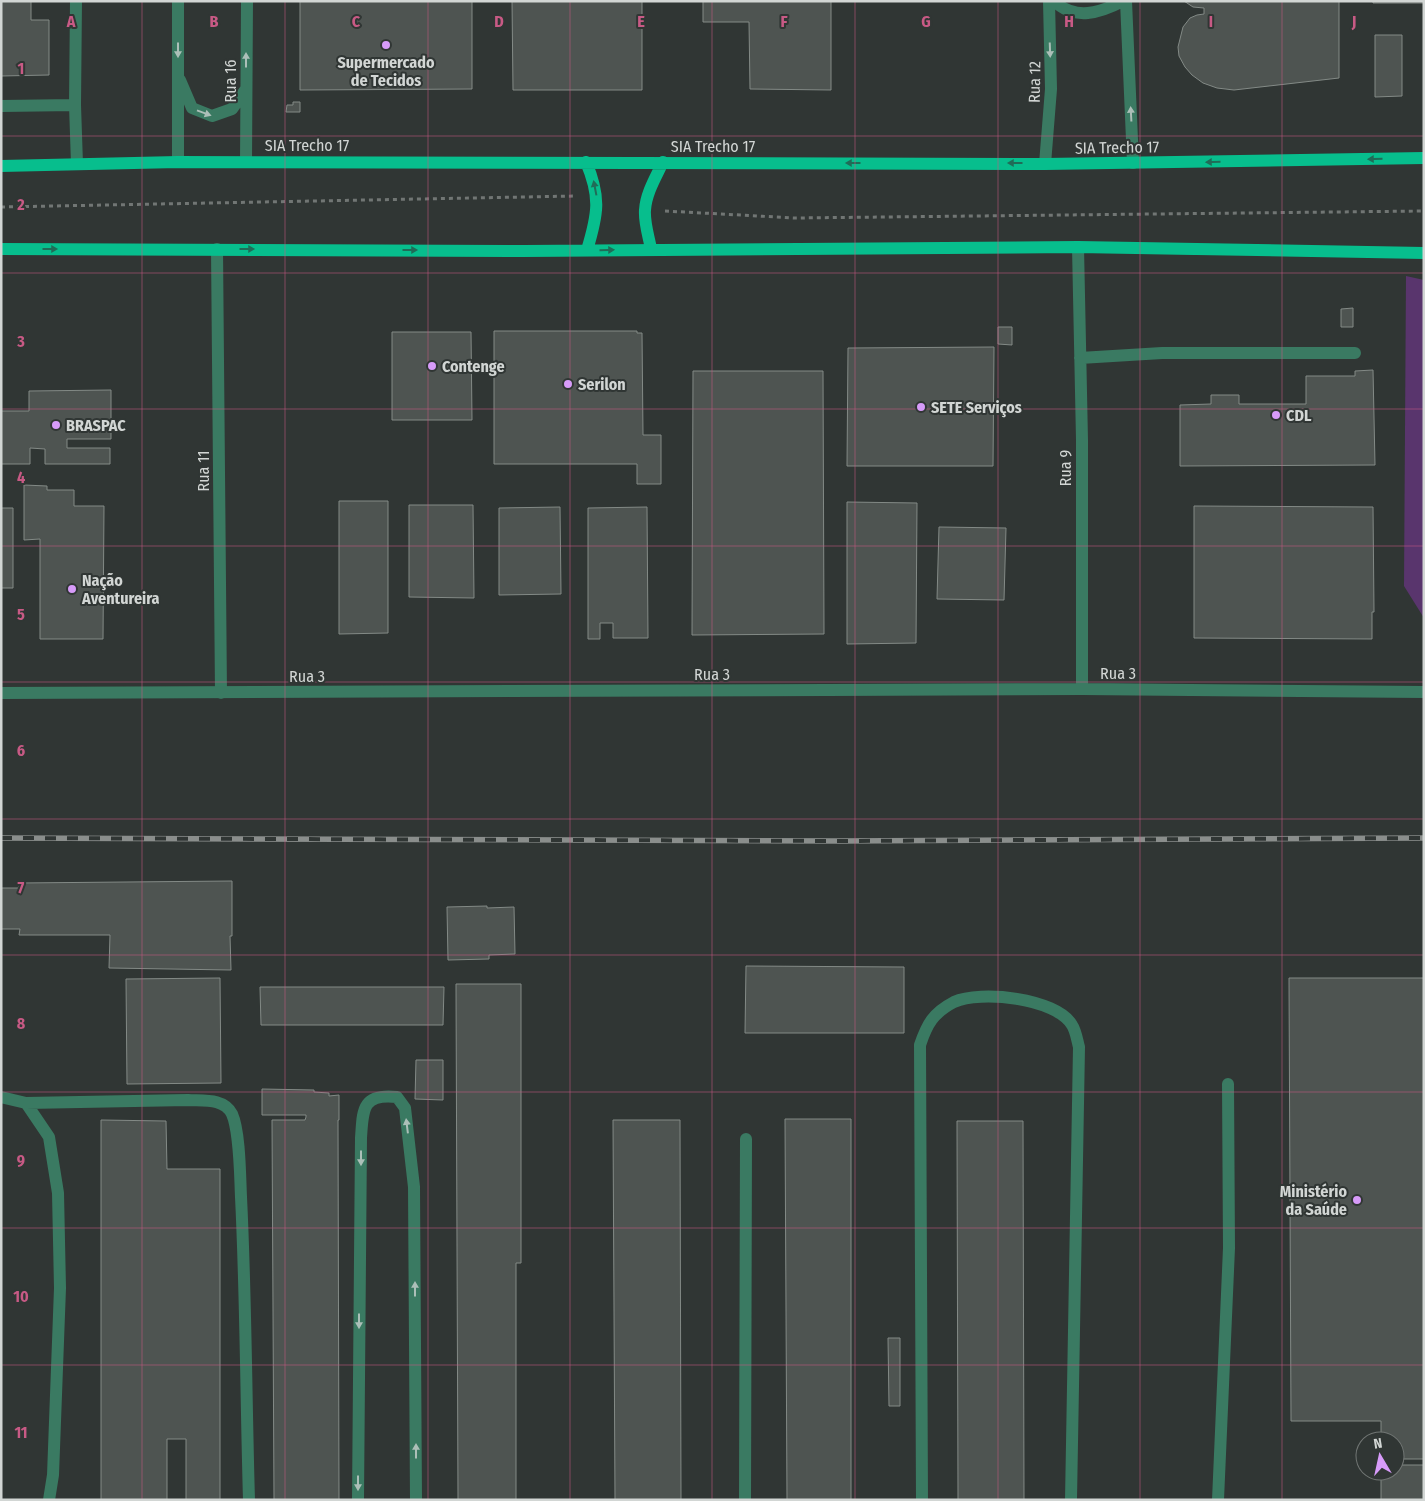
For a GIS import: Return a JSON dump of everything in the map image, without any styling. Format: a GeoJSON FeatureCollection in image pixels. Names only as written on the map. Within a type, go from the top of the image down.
{"type":"FeatureCollection","features":[{"type":"Feature","properties":{"kind":"main road","name":"SIA Trecho 17"},"geometry":{"type":"LineString","coordinates":[[1,166],[178,162],[1045,164],[1424,158]]}},
{"type":"Feature","properties":{"kind":"main road"},"geometry":{"type":"LineString","coordinates":[[586,162],[593,178],[597,196],[594,228],[587,250]]}},
{"type":"Feature","properties":{"kind":"main road"},"geometry":{"type":"LineString","coordinates":[[651,249],[646,227],[645,210],[651,188],[663,162]]}},
{"type":"Feature","properties":{"kind":"main road"},"geometry":{"type":"LineString","coordinates":[[1,249],[587,250],[1078,248],[1424,253]]}},
{"type":"Feature","properties":{"kind":"street"},"geometry":{"type":"LineString","coordinates":[[76,1],[75,104],[77,164]]}},
{"type":"Feature","properties":{"kind":"street"},"geometry":{"type":"LineString","coordinates":[[178,1],[178,162]]}},
{"type":"Feature","properties":{"kind":"street","name":"Rua 16"},"geometry":{"type":"LineString","coordinates":[[246,162],[247,1]]}},
{"type":"Feature","properties":{"kind":"street","name":"Rua 12"},"geometry":{"type":"LineString","coordinates":[[1045,164],[1051,89],[1049,1]]}},
{"type":"Feature","properties":{"kind":"street"},"geometry":{"type":"LineString","coordinates":[[1054,1],[1068,12],[1082,14],[1112,7],[1124,1],[1133,163]]}},
{"type":"Feature","properties":{"kind":"street"},"geometry":{"type":"LineString","coordinates":[[178,75],[192,108],[212,116],[232,109],[246,88]]}},
{"type":"Feature","properties":{"kind":"street"},"geometry":{"type":"LineString","coordinates":[[1,106],[75,104]]}},
{"type":"Feature","properties":{"kind":"street","name":"Rua 9"},"geometry":{"type":"LineString","coordinates":[[1078,248],[1082,689]]}},
{"type":"Feature","properties":{"kind":"street","name":"Rua 11"},"geometry":{"type":"LineString","coordinates":[[217,249],[220,693]]}},
{"type":"Feature","properties":{"kind":"street"},"geometry":{"type":"LineString","coordinates":[[1080,358],[1162,353],[1354,353]]}},
{"type":"Feature","properties":{"kind":"street","name":"Rua 3"},"geometry":{"type":"LineString","coordinates":[[1,693],[1082,689],[1424,692]]}},
{"type":"Feature","properties":{"kind":"street"},"geometry":{"type":"LineString","coordinates":[[922,1500],[920,1045],[926,1025],[936,1014],[955,1002],[976,997],[1032,1000],[1056,1011],[1072,1024],[1079,1047],[1071,1500]]}},
{"type":"Feature","properties":{"kind":"street"},"geometry":{"type":"LineString","coordinates":[[1218,1500],[1229,1248],[1228,1084]]}},
{"type":"Feature","properties":{"kind":"street"},"geometry":{"type":"LineString","coordinates":[[358,1500],[361,1138],[363,1110],[367,1103],[375,1098],[393,1096],[405,1108],[414,1186],[416,1500]]}},
{"type":"Feature","properties":{"kind":"street"},"geometry":{"type":"LineString","coordinates":[[1,1097],[26,1103],[215,1101],[222,1104],[232,1114],[238,1144],[243,1234],[249,1500]]}},
{"type":"Feature","properties":{"kind":"street"},"geometry":{"type":"LineString","coordinates":[[26,1103],[49,1137],[58,1193],[60,1288],[53,1475],[49,1500]]}},
{"type":"Feature","properties":{"kind":"street"},"geometry":{"type":"LineString","coordinates":[[745,1500],[746,1139]]}},
{"type":"Feature","properties":{"kind":"path"},"geometry":{"type":"LineString","coordinates":[[1,207],[597,196]]}},
{"type":"Feature","properties":{"kind":"path"},"geometry":{"type":"LineString","coordinates":[[645,210],[795,218],[1424,211]]}},
{"type":"Feature","properties":{"kind":"shaded area"},"geometry":{"type":"Polygon","coordinates":[[[1406,276],[1424,280],[1424,618],[1404,586],[1406,276]]]}},
{"type":"Feature","properties":{"kind":"building"},"geometry":{"type":"Polygon","coordinates":[[[1,1],[31,1],[31,20],[49,20],[49,75],[1,76],[1,1]]]}},
{"type":"Feature","properties":{"kind":"building","name":"Supermercado de Tecidos"},"geometry":{"type":"Polygon","coordinates":[[[300,1],[472,1],[472,89],[300,90],[300,1]]]}},
{"type":"Feature","properties":{"kind":"building"},"geometry":{"type":"Polygon","coordinates":[[[512,1],[642,1],[642,90],[513,90],[512,1]]]}},
{"type":"Feature","properties":{"kind":"building"},"geometry":{"type":"Polygon","coordinates":[[[703,1],[831,1],[831,90],[750,89],[749,22],[703,22],[703,1]]]}},
{"type":"Feature","properties":{"kind":"building"},"geometry":{"type":"Polygon","coordinates":[[[1184,1],[1339,1],[1339,78],[1234,90],[1217,88],[1203,83],[1185,67],[1179,56],[1178,47],[1183,27],[1190,18],[1204,14],[1204,8],[1193,7],[1184,1]]]}},
{"type":"Feature","properties":{"kind":"building"},"geometry":{"type":"Polygon","coordinates":[[[1373,1],[1424,1],[1424,3],[1373,3],[1373,1]]]}},
{"type":"Feature","properties":{"kind":"building"},"geometry":{"type":"Polygon","coordinates":[[[1375,35],[1402,35],[1402,96],[1375,97],[1375,35]]]}},
{"type":"Feature","properties":{"kind":"building"},"geometry":{"type":"Polygon","coordinates":[[[293,102],[300,102],[300,112],[286,112],[287,105],[293,105],[293,102]]]}},
{"type":"Feature","properties":{"kind":"building"},"geometry":{"type":"Polygon","coordinates":[[[1353,308],[1353,327],[1341,327],[1341,309],[1353,308]]]}},
{"type":"Feature","properties":{"kind":"building"},"geometry":{"type":"Polygon","coordinates":[[[998,327],[1012,327],[1012,345],[998,344],[998,327]]]}},
{"type":"Feature","properties":{"kind":"building","name":"Serilon"},"geometry":{"type":"Polygon","coordinates":[[[494,331],[637,331],[637,333],[642,333],[643,435],[661,435],[661,484],[637,484],[637,464],[494,464],[494,331]]]}},
{"type":"Feature","properties":{"kind":"building","name":"Contenge"},"geometry":{"type":"Polygon","coordinates":[[[392,332],[471,332],[472,420],[392,420],[392,332]]]}},
{"type":"Feature","properties":{"kind":"building","name":"SETE Serviços"},"geometry":{"type":"Polygon","coordinates":[[[994,347],[993,466],[847,466],[848,348],[994,347]]]}},
{"type":"Feature","properties":{"kind":"building","name":"CDL"},"geometry":{"type":"Polygon","coordinates":[[[1373,370],[1375,465],[1180,466],[1180,405],[1211,404],[1211,395],[1239,395],[1239,404],[1306,404],[1306,376],[1355,376],[1355,371],[1373,370]]]}},
{"type":"Feature","properties":{"kind":"building"},"geometry":{"type":"Polygon","coordinates":[[[693,371],[823,371],[824,634],[692,635],[693,371]]]}},
{"type":"Feature","properties":{"kind":"building","name":"BRASPAC"},"geometry":{"type":"Polygon","coordinates":[[[111,390],[111,439],[67,439],[67,448],[110,448],[110,464],[45,464],[45,449],[30,448],[30,464],[1,464],[1,411],[29,411],[29,391],[111,390]]]}},
{"type":"Feature","properties":{"kind":"building","name":"Nação Aventureira"},"geometry":{"type":"Polygon","coordinates":[[[24,485],[47,486],[47,490],[74,490],[74,506],[104,506],[103,639],[40,639],[40,539],[24,540],[24,485]]]}},
{"type":"Feature","properties":{"kind":"building"},"geometry":{"type":"Polygon","coordinates":[[[339,501],[388,501],[388,633],[339,634],[339,501]]]}},
{"type":"Feature","properties":{"kind":"building"},"geometry":{"type":"Polygon","coordinates":[[[847,502],[917,503],[916,643],[847,644],[847,502]]]}},
{"type":"Feature","properties":{"kind":"building"},"geometry":{"type":"Polygon","coordinates":[[[409,505],[473,505],[474,598],[409,597],[409,505]]]}},
{"type":"Feature","properties":{"kind":"building"},"geometry":{"type":"Polygon","coordinates":[[[1194,506],[1373,507],[1374,612],[1372,612],[1372,639],[1194,638],[1194,506]]]}},
{"type":"Feature","properties":{"kind":"building"},"geometry":{"type":"Polygon","coordinates":[[[560,507],[561,594],[499,595],[499,508],[560,507]]]}},
{"type":"Feature","properties":{"kind":"building"},"geometry":{"type":"Polygon","coordinates":[[[647,507],[648,638],[613,638],[613,623],[600,623],[600,639],[588,639],[588,508],[647,507]]]}},
{"type":"Feature","properties":{"kind":"building"},"geometry":{"type":"Polygon","coordinates":[[[1,508],[13,508],[13,588],[1,588],[1,508]]]}},
{"type":"Feature","properties":{"kind":"building"},"geometry":{"type":"Polygon","coordinates":[[[939,527],[1006,528],[1004,600],[937,599],[939,527]]]}},
{"type":"Feature","properties":{"kind":"building"},"geometry":{"type":"Polygon","coordinates":[[[232,881],[231,970],[109,968],[110,935],[19,935],[20,929],[1,929],[1,888],[19,888],[19,883],[232,881]]]}},
{"type":"Feature","properties":{"kind":"building"},"geometry":{"type":"Polygon","coordinates":[[[487,906],[487,908],[514,907],[515,954],[489,955],[489,959],[448,960],[447,907],[487,906]]]}},
{"type":"Feature","properties":{"kind":"building"},"geometry":{"type":"Polygon","coordinates":[[[746,966],[904,967],[904,1033],[745,1033],[746,966]]]}},
{"type":"Feature","properties":{"kind":"building"},"geometry":{"type":"Polygon","coordinates":[[[220,978],[221,1083],[127,1084],[126,979],[220,978]]]}},
{"type":"Feature","properties":{"kind":"building","name":"Ministério da Saúde"},"geometry":{"type":"Polygon","coordinates":[[[1289,978],[1424,978],[1424,1459],[1405,1459],[1405,1431],[1381,1431],[1381,1421],[1291,1421],[1289,978]]]}},
{"type":"Feature","properties":{"kind":"building"},"geometry":{"type":"Polygon","coordinates":[[[456,984],[521,984],[521,1263],[516,1263],[516,1500],[458,1500],[456,984]]]}},
{"type":"Feature","properties":{"kind":"building"},"geometry":{"type":"Polygon","coordinates":[[[260,987],[444,987],[443,1025],[261,1025],[260,987]]]}},
{"type":"Feature","properties":{"kind":"building"},"geometry":{"type":"Polygon","coordinates":[[[416,1060],[443,1060],[443,1100],[415,1099],[416,1060]]]}},
{"type":"Feature","properties":{"kind":"building"},"geometry":{"type":"Polygon","coordinates":[[[262,1089],[314,1090],[314,1092],[329,1093],[329,1096],[339,1095],[339,1500],[274,1500],[272,1120],[305,1120],[306,1115],[262,1115],[262,1089]]]}},
{"type":"Feature","properties":{"kind":"building"},"geometry":{"type":"Polygon","coordinates":[[[785,1119],[851,1119],[851,1500],[787,1500],[785,1119]]]}},
{"type":"Feature","properties":{"kind":"building"},"geometry":{"type":"Polygon","coordinates":[[[101,1120],[166,1121],[167,1169],[220,1169],[220,1500],[186,1500],[186,1439],[167,1439],[167,1500],[101,1500],[101,1120]]]}},
{"type":"Feature","properties":{"kind":"building"},"geometry":{"type":"Polygon","coordinates":[[[613,1120],[680,1120],[681,1500],[615,1500],[613,1120]]]}},
{"type":"Feature","properties":{"kind":"building"},"geometry":{"type":"Polygon","coordinates":[[[957,1121],[1023,1121],[1024,1500],[958,1500],[957,1121]]]}},
{"type":"Feature","properties":{"kind":"building"},"geometry":{"type":"Polygon","coordinates":[[[888,1338],[900,1338],[900,1406],[889,1406],[888,1338]]]}},
{"type":"Feature","properties":{"kind":"building"},"geometry":{"type":"Polygon","coordinates":[[[1405,1465],[1424,1465],[1424,1500],[1381,1500],[1381,1481],[1405,1481],[1405,1465]]]}},
{"type":"Feature","properties":{"kind":"railway"},"geometry":{"type":"LineString","coordinates":[[1,838],[840,841],[1424,838]]}},
{"type":"Feature","properties":{"kind":"place","name":"Supermercado de Tecidos"},"geometry":{"type":"Point","coordinates":[386,45]}},
{"type":"Feature","properties":{"kind":"place","name":"Contenge"},"geometry":{"type":"Point","coordinates":[432,366]}},
{"type":"Feature","properties":{"kind":"place","name":"Serilon"},"geometry":{"type":"Point","coordinates":[568,384]}},
{"type":"Feature","properties":{"kind":"place","name":"SETE Serviços"},"geometry":{"type":"Point","coordinates":[921,407]}},
{"type":"Feature","properties":{"kind":"place","name":"CDL"},"geometry":{"type":"Point","coordinates":[1276,415]}},
{"type":"Feature","properties":{"kind":"place","name":"BRASPAC"},"geometry":{"type":"Point","coordinates":[56,425]}},
{"type":"Feature","properties":{"kind":"place","name":"Nação Aventureira"},"geometry":{"type":"Point","coordinates":[72,589]}},
{"type":"Feature","properties":{"kind":"place","name":"Ministério da Saúde"},"geometry":{"type":"Point","coordinates":[1357,1200]}}]}
